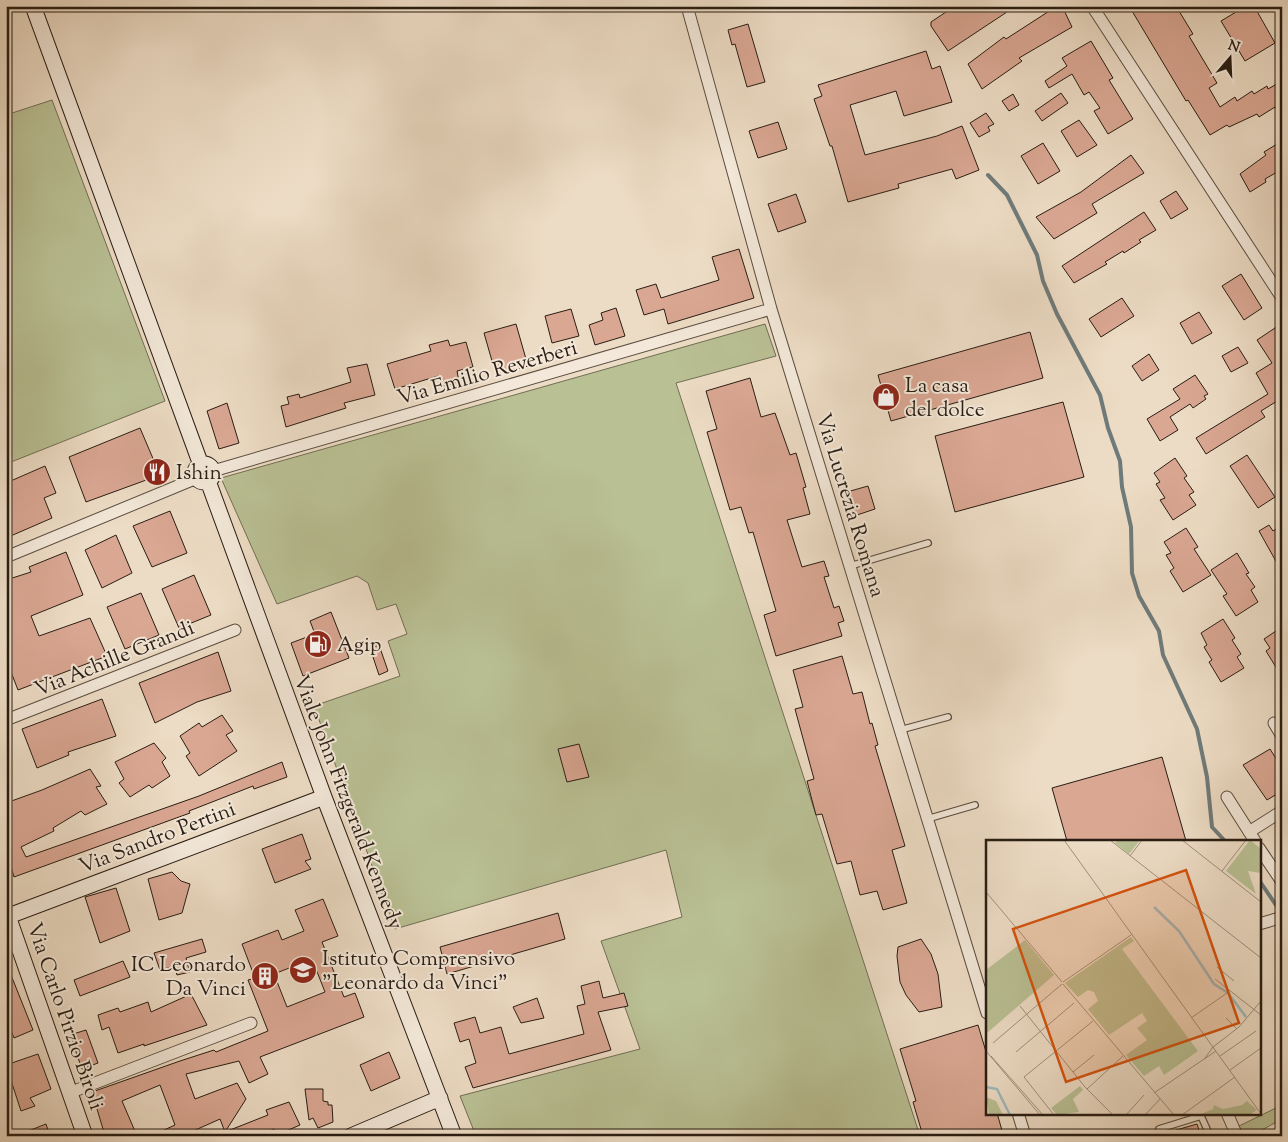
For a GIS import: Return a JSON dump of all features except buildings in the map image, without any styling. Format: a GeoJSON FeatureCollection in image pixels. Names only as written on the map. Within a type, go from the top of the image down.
{"type":"FeatureCollection","features":[{"type":"Feature","properties":{"kind":"street","name":"Viale John Fitzgerald Kennedy"},"geometry":{"type":"LineString","coordinates":[[32,6],[324,797],[454,1136]]}},
{"type":"Feature","properties":{"kind":"street","name":"Via Lucrezia Romana"},"geometry":{"type":"LineString","coordinates":[[687,6],[771,309],[986,1007]]}},
{"type":"Feature","properties":{"kind":"street"},"geometry":{"type":"LineString","coordinates":[[1092,6],[1282,298]]}},
{"type":"Feature","properties":{"kind":"street","name":"Via Emilio Reverberi"},"geometry":{"type":"LineString","coordinates":[[6,557],[205,474],[771,309]]}},
{"type":"Feature","properties":{"kind":"street","name":"Via Achille Grandi"},"geometry":{"type":"LineString","coordinates":[[6,720],[235,630]]}},
{"type":"Feature","properties":{"kind":"street"},"geometry":{"type":"LineString","coordinates":[[1274,723],[1282,736]]}},
{"type":"Feature","properties":{"kind":"street","name":"Via Sandro Pertini"},"geometry":{"type":"LineString","coordinates":[[7,915],[324,797]]}},
{"type":"Feature","properties":{"kind":"street"},"geometry":{"type":"LineString","coordinates":[[1227,797],[1252,836],[1282,811]]}},
{"type":"Feature","properties":{"kind":"street"},"geometry":{"type":"LineString","coordinates":[[1260,849],[1282,882]]}},
{"type":"Feature","properties":{"kind":"street","name":"Via Carlo Pirzio Biroli"},"geometry":{"type":"LineString","coordinates":[[7,915],[85,1136]]}},
{"type":"Feature","properties":{"kind":"street"},"geometry":{"type":"LineString","coordinates":[[1260,924],[1276,919]]}},
{"type":"Feature","properties":{"kind":"street"},"geometry":{"type":"LineString","coordinates":[[69,1093],[250,1023]]}},
{"type":"Feature","properties":{"kind":"street"},"geometry":{"type":"LineString","coordinates":[[352,1136],[440,1098]]}},
{"type":"Feature","properties":{"kind":"street"},"geometry":{"type":"LineString","coordinates":[[1018,1114],[1025,1136]]}},
{"type":"Feature","properties":{"kind":"street"},"geometry":{"type":"LineString","coordinates":[[1226,1114],[1237,1136]]}},
{"type":"Feature","properties":{"kind":"lane"},"geometry":{"type":"LineString","coordinates":[[850,566],[928,543]]}},
{"type":"Feature","properties":{"kind":"lane"},"geometry":{"type":"LineString","coordinates":[[900,730],[948,718]]}},
{"type":"Feature","properties":{"kind":"lane"},"geometry":{"type":"LineString","coordinates":[[927,819],[975,805]]}},
{"type":"Feature","properties":{"kind":"lane"},"geometry":{"type":"LineString","coordinates":[[1161,1136],[1159,1129],[1202,1116],[1210,1136]]}},
{"type":"Feature","properties":{"kind":"green space"},"geometry":{"type":"Polygon","coordinates":[[[52,100],[165,401],[6,464],[6,115],[52,100]]]}},
{"type":"Feature","properties":{"kind":"green space"},"geometry":{"type":"Polygon","coordinates":[[[765,324],[776,356],[676,383],[920,1136],[476,1136],[460,1096],[640,1049],[601,941],[682,917],[666,850],[395,929],[314,706],[400,676],[388,641],[407,634],[396,604],[377,610],[368,583],[357,576],[277,604],[221,478],[765,324]]]}},
{"type":"Feature","properties":{"kind":"green space"},"geometry":{"type":"Polygon","coordinates":[[[1282,1105],[1282,1119],[1251,1136],[1244,1136],[1239,1126],[1282,1105]]]}},
{"type":"Feature","properties":{"kind":"waterway"},"geometry":{"type":"LineString","coordinates":[[988,175],[1007,195],[1037,255],[1043,281],[1057,314],[1100,395],[1108,428],[1120,461],[1122,487],[1131,527],[1132,573],[1139,596],[1159,631],[1163,655],[1197,729],[1207,777],[1212,827],[1224,840]]}},
{"type":"Feature","properties":{"kind":"waterway"},"geometry":{"type":"LineString","coordinates":[[1260,881],[1282,914]]}},
{"type":"Feature","properties":{"kind":"place","name":"La casa del dolce"},"geometry":{"type":"Point","coordinates":[886,397]}},
{"type":"Feature","properties":{"kind":"place","name":"Ishin"},"geometry":{"type":"Point","coordinates":[157,472]}},
{"type":"Feature","properties":{"kind":"place","name":"Agip"},"geometry":{"type":"Point","coordinates":[318,644]}},
{"type":"Feature","properties":{"kind":"place","name":"Istituto Comprensivo \"Leonardo da Vinci\""},"geometry":{"type":"Point","coordinates":[303,970]}},
{"type":"Feature","properties":{"kind":"place","name":"IC Leonardo Da Vinci"},"geometry":{"type":"Point","coordinates":[265,976]}}]}
